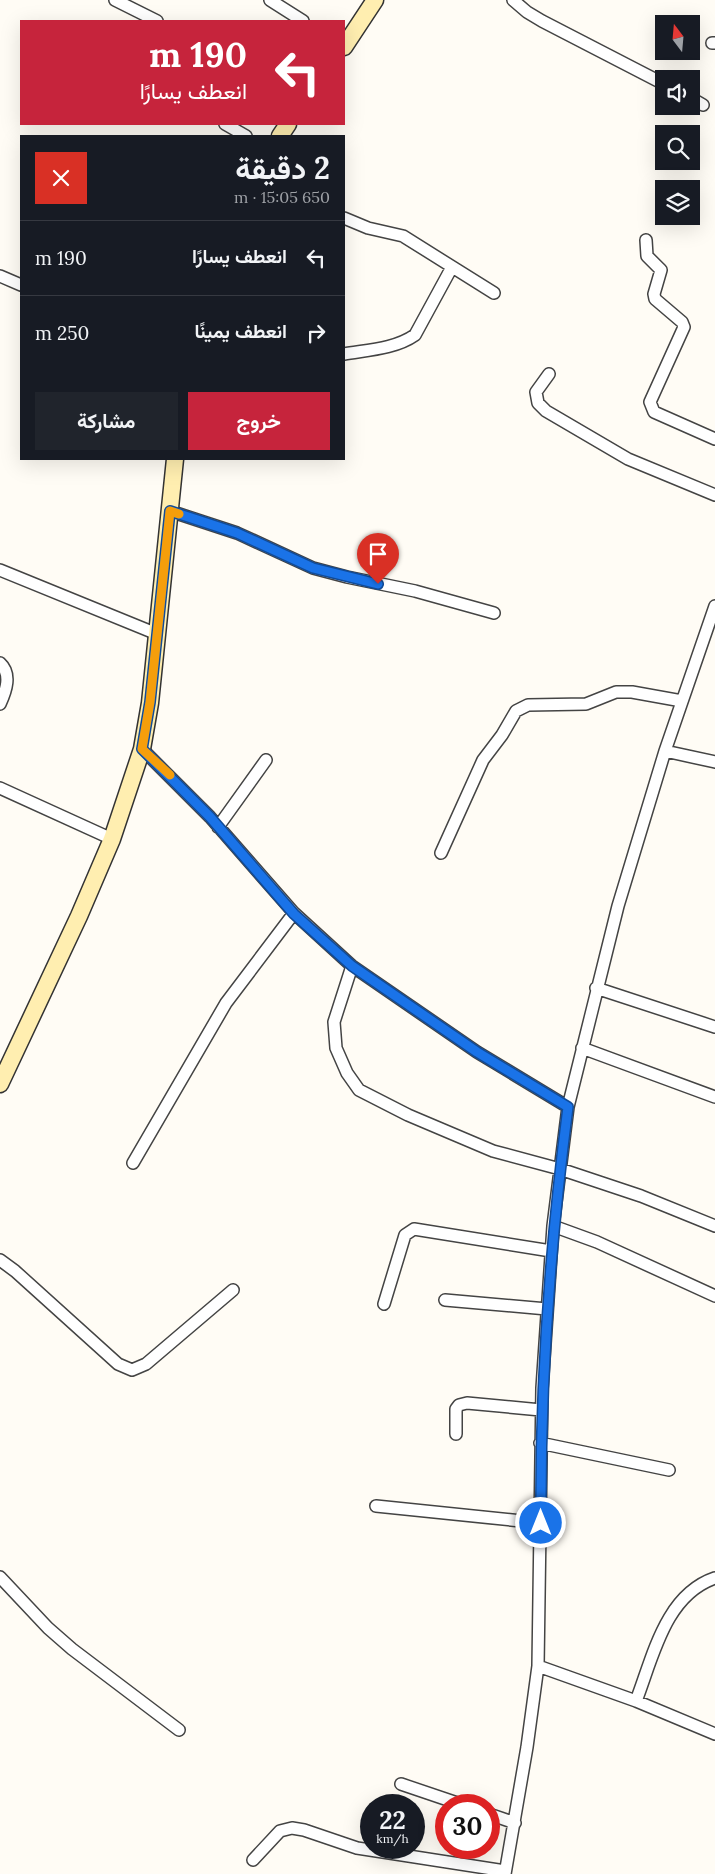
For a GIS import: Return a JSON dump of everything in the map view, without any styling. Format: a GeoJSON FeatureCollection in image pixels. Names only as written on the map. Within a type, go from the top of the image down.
{"type":"FeatureCollection","features":[{"type":"Feature","properties":{"kind":"main road"},"geometry":{"type":"LineString","coordinates":[[345,45],[375,0]]}},
{"type":"Feature","properties":{"kind":"main road"},"geometry":{"type":"LineString","coordinates":[[0,1084],[79,916],[112,839],[142,749],[150,702],[174,460]]}},
{"type":"Feature","properties":{"kind":"street"},"geometry":{"type":"LineString","coordinates":[[115,0],[155,20]]}},
{"type":"Feature","properties":{"kind":"street"},"geometry":{"type":"LineString","coordinates":[[270,0],[301,20]]}},
{"type":"Feature","properties":{"kind":"street"},"geometry":{"type":"LineString","coordinates":[[513,0],[527,12],[542,21],[655,79]]}},
{"type":"Feature","properties":{"kind":"street"},"geometry":{"type":"LineString","coordinates":[[227,125],[244,135]]}},
{"type":"Feature","properties":{"kind":"street"},"geometry":{"type":"LineString","coordinates":[[345,218],[368,228],[403,236],[494,293]]}},
{"type":"Feature","properties":{"kind":"street"},"geometry":{"type":"LineString","coordinates":[[646,240],[647,256],[661,270],[654,294],[655,300],[682,322],[684,327],[650,402],[650,407],[654,412],[715,439]]}},
{"type":"Feature","properties":{"kind":"street"},"geometry":{"type":"LineString","coordinates":[[345,354],[391,346],[406,341],[415,335],[452,266]]}},
{"type":"Feature","properties":{"kind":"street"},"geometry":{"type":"LineString","coordinates":[[0,276],[20,285]]}},
{"type":"Feature","properties":{"kind":"street"},"geometry":{"type":"LineString","coordinates":[[549,374],[536,392],[538,402],[546,411],[628,459],[715,495]]}},
{"type":"Feature","properties":{"kind":"street"},"geometry":{"type":"LineString","coordinates":[[170,511],[237,533],[313,568],[415,591],[494,613]]}},
{"type":"Feature","properties":{"kind":"street"},"geometry":{"type":"LineString","coordinates":[[0,570],[157,634]]}},
{"type":"Feature","properties":{"kind":"street"},"geometry":{"type":"LineString","coordinates":[[253,1860],[280,1831],[292,1828],[304,1830],[357,1848],[505,1872],[515,1823],[538,1666],[541,1410],[553,1226],[568,1107],[596,988],[618,906],[665,751],[715,606]]}},
{"type":"Feature","properties":{"kind":"street"},"geometry":{"type":"LineString","coordinates":[[0,663],[6,671],[7,680],[0,704]]}},
{"type":"Feature","properties":{"kind":"street"},"geometry":{"type":"LineString","coordinates":[[441,853],[483,760],[498,741],[516,711],[528,705],[586,704],[616,692],[632,692],[682,701]]}},
{"type":"Feature","properties":{"kind":"street"},"geometry":{"type":"LineString","coordinates":[[142,749],[218,827],[294,914],[352,966],[477,1052],[568,1107]]}},
{"type":"Feature","properties":{"kind":"street"},"geometry":{"type":"LineString","coordinates":[[665,751],[715,762]]}},
{"type":"Feature","properties":{"kind":"street"},"geometry":{"type":"LineString","coordinates":[[218,827],[266,760]]}},
{"type":"Feature","properties":{"kind":"street"},"geometry":{"type":"LineString","coordinates":[[0,788],[112,839]]}},
{"type":"Feature","properties":{"kind":"street"},"geometry":{"type":"LineString","coordinates":[[133,1163],[226,1003],[294,914]]}},
{"type":"Feature","properties":{"kind":"street"},"geometry":{"type":"LineString","coordinates":[[352,966],[334,1022],[336,1048],[346,1073],[359,1090],[408,1116],[493,1151],[560,1169],[641,1196],[715,1226]]}},
{"type":"Feature","properties":{"kind":"street"},"geometry":{"type":"LineString","coordinates":[[596,988],[715,1028]]}},
{"type":"Feature","properties":{"kind":"street"},"geometry":{"type":"LineString","coordinates":[[582,1048],[715,1097]]}},
{"type":"Feature","properties":{"kind":"street"},"geometry":{"type":"LineString","coordinates":[[553,1226],[597,1242],[715,1296]]}},
{"type":"Feature","properties":{"kind":"street"},"geometry":{"type":"LineString","coordinates":[[384,1304],[405,1235],[414,1229],[551,1251]]}},
{"type":"Feature","properties":{"kind":"street"},"geometry":{"type":"LineString","coordinates":[[0,1260],[15,1271],[118,1364],[132,1370],[146,1364],[233,1290]]}},
{"type":"Feature","properties":{"kind":"street"},"geometry":{"type":"LineString","coordinates":[[445,1300],[547,1309]]}},
{"type":"Feature","properties":{"kind":"street"},"geometry":{"type":"LineString","coordinates":[[456,1434],[456,1409],[459,1405],[467,1403],[541,1410]]}},
{"type":"Feature","properties":{"kind":"street"},"geometry":{"type":"LineString","coordinates":[[540,1443],[669,1470]]}},
{"type":"Feature","properties":{"kind":"street"},"geometry":{"type":"LineString","coordinates":[[376,1506],[541,1523]]}},
{"type":"Feature","properties":{"kind":"street"},"geometry":{"type":"LineString","coordinates":[[0,1577],[48,1628],[72,1649],[179,1730]]}},
{"type":"Feature","properties":{"kind":"street"},"geometry":{"type":"LineString","coordinates":[[636,1701],[672,1610],[687,1594],[715,1578]]}},
{"type":"Feature","properties":{"kind":"street"},"geometry":{"type":"LineString","coordinates":[[538,1666],[636,1701],[715,1734]]}},
{"type":"Feature","properties":{"kind":"street"},"geometry":{"type":"LineString","coordinates":[[401,1784],[435,1796]]}},
{"type":"Feature","properties":{"kind":"street"},"geometry":{"type":"LineString","coordinates":[[500,1818],[515,1823]]}},
{"type":"Feature","properties":{"kind":"slow traffic"},"geometry":{"type":"LineString","coordinates":[[170,775],[142,749],[150,702],[170,511],[179,514]]}},
{"type":"Feature","properties":{"kind":"route"},"geometry":{"type":"LineString","coordinates":[[378,584],[313,568],[237,533],[170,511],[150,702],[142,749],[210,817],[294,914],[352,966],[477,1052],[568,1107],[553,1226],[542,1388],[540,1443],[541,1523]]}}]}
